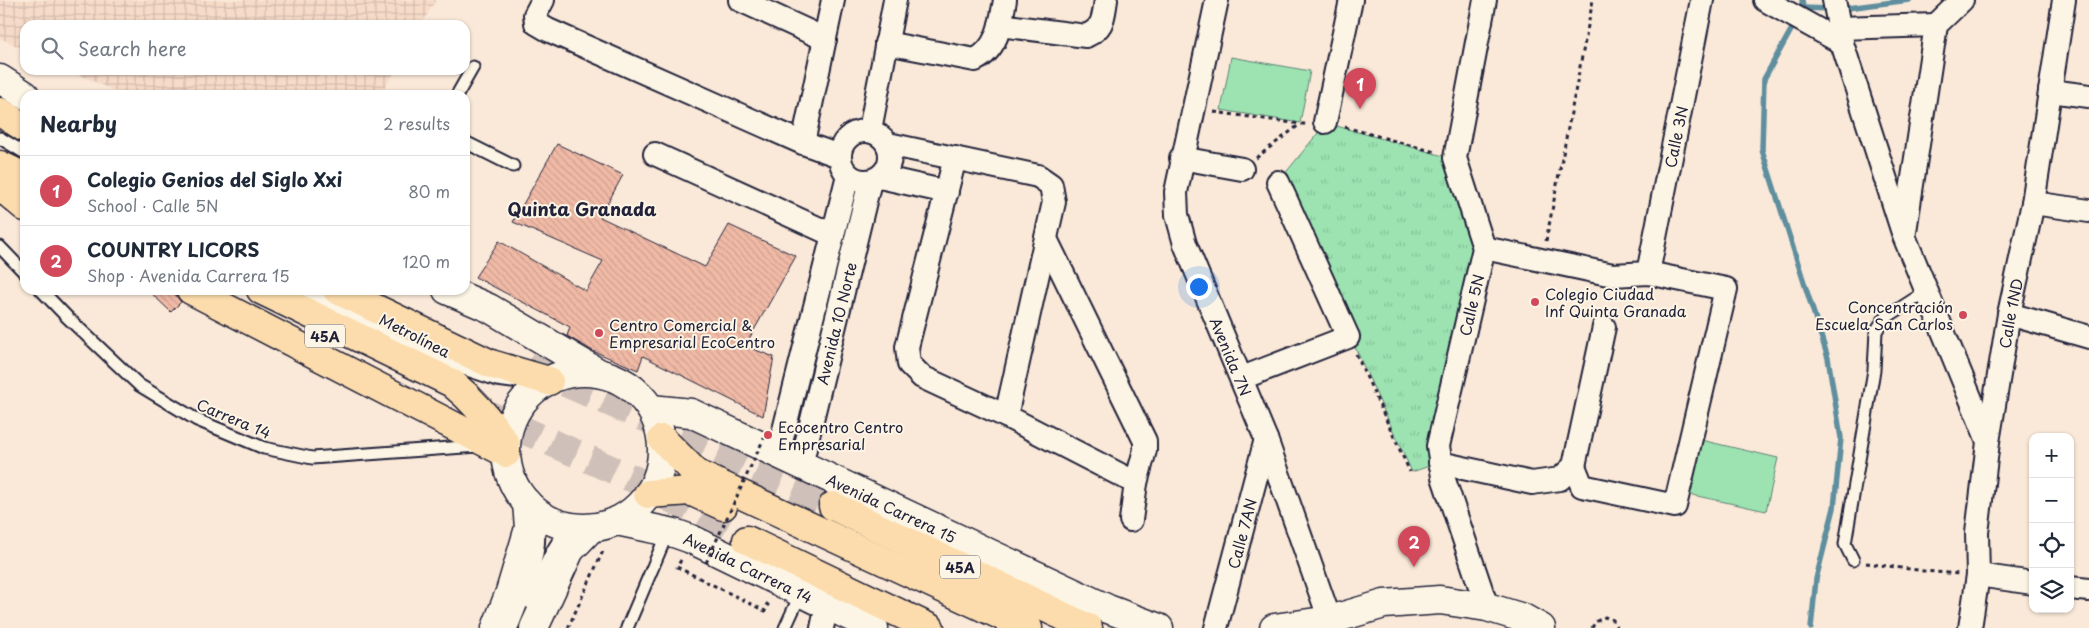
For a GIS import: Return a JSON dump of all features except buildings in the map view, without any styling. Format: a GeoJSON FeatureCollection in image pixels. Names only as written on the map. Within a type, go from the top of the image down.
{"type":"FeatureCollection","features":[{"type":"Feature","properties":{"kind":"highway"},"geometry":{"type":"LineString","coordinates":[[0,112],[20,125]]}},
{"type":"Feature","properties":{"kind":"highway"},"geometry":{"type":"LineString","coordinates":[[0,124],[20,137]]}},
{"type":"Feature","properties":{"kind":"highway"},"geometry":{"type":"LineString","coordinates":[[0,165],[20,175]]}},
{"type":"Feature","properties":{"kind":"highway"},"geometry":{"type":"LineString","coordinates":[[0,175],[20,186]]}},
{"type":"Feature","properties":{"kind":"highway"},"geometry":{"type":"LineString","coordinates":[[0,186],[20,203]]}},
{"type":"Feature","properties":{"kind":"highway"},"geometry":{"type":"LineString","coordinates":[[201,295],[503,443]]}},
{"type":"Feature","properties":{"kind":"highway","name":"45A"},"geometry":{"type":"LineString","coordinates":[[242,295],[419,382]]}},
{"type":"Feature","properties":{"kind":"highway"},"geometry":{"type":"LineString","coordinates":[[271,295],[452,383],[475,402],[492,423],[503,443]]}},
{"type":"Feature","properties":{"kind":"highway"},"geometry":{"type":"LineString","coordinates":[[348,295],[491,364],[546,383]]}},
{"type":"Feature","properties":{"kind":"highway"},"geometry":{"type":"LineString","coordinates":[[376,295],[484,346]]}},
{"type":"Feature","properties":{"kind":"highway"},"geometry":{"type":"LineString","coordinates":[[662,440],[697,474],[1028,628]]}},
{"type":"Feature","properties":{"kind":"highway"},"geometry":{"type":"LineString","coordinates":[[648,494],[690,491],[985,628]]}},
{"type":"Feature","properties":{"kind":"highway","name":"45A"},"geometry":{"type":"LineString","coordinates":[[833,506],[1088,628]]}},
{"type":"Feature","properties":{"kind":"highway"},"geometry":{"type":"LineString","coordinates":[[747,540],[930,628]]}},
{"type":"Feature","properties":{"kind":"street"},"geometry":{"type":"LineString","coordinates":[[543,0],[535,15],[536,23],[803,143],[844,166],[858,180],[875,179],[947,192]]}},
{"type":"Feature","properties":{"kind":"street"},"geometry":{"type":"LineString","coordinates":[[740,0],[825,39]]}},
{"type":"Feature","properties":{"kind":"street"},"geometry":{"type":"LineString","coordinates":[[803,143],[833,0]]}},
{"type":"Feature","properties":{"kind":"street"},"geometry":{"type":"LineString","coordinates":[[870,130],[895,0]]}},
{"type":"Feature","properties":{"kind":"street"},"geometry":{"type":"LineString","coordinates":[[886,43],[975,60],[983,56],[991,48],[1000,25],[1005,0]]}},
{"type":"Feature","properties":{"kind":"street"},"geometry":{"type":"LineString","coordinates":[[1000,25],[1086,36],[1096,32],[1101,25],[1106,0]]}},
{"type":"Feature","properties":{"kind":"street","name":"Avenida 7N"},"geometry":{"type":"LineString","coordinates":[[1217,0],[1182,158],[1176,192],[1177,215],[1185,244],[1266,439],[1330,620]]}},
{"type":"Feature","properties":{"kind":"street"},"geometry":{"type":"LineString","coordinates":[[1325,122],[1351,0]]}},
{"type":"Feature","properties":{"kind":"street"},"geometry":{"type":"LineString","coordinates":[[1485,0],[1455,158],[1484,248],[1613,275],[1648,273],[1726,289],[1675,506],[1582,486],[1574,466],[1604,327]]}},
{"type":"Feature","properties":{"kind":"street","name":"Calle 3N"},"geometry":{"type":"LineString","coordinates":[[1648,273],[1702,0]]}},
{"type":"Feature","properties":{"kind":"street"},"geometry":{"type":"LineString","coordinates":[[1904,236],[1936,25],[1962,0]]}},
{"type":"Feature","properties":{"kind":"street","name":"Calle 1ND"},"geometry":{"type":"LineString","coordinates":[[1970,628],[1978,575],[1977,533],[1988,442],[2009,314],[2033,203],[2064,0]]}},
{"type":"Feature","properties":{"kind":"street"},"geometry":{"type":"LineString","coordinates":[[1770,3],[1809,24],[1936,25]]}},
{"type":"Feature","properties":{"kind":"street"},"geometry":{"type":"LineString","coordinates":[[1838,23],[1904,236],[1988,442]]}},
{"type":"Feature","properties":{"kind":"street"},"geometry":{"type":"LineString","coordinates":[[0,79],[20,92]]}},
{"type":"Feature","properties":{"kind":"street"},"geometry":{"type":"LineString","coordinates":[[2050,91],[2089,96]]}},
{"type":"Feature","properties":{"kind":"street"},"geometry":{"type":"LineString","coordinates":[[844,166],[842,145],[848,136],[858,131],[870,130],[881,135],[888,144],[891,156],[888,167],[875,179]]}},
{"type":"Feature","properties":{"kind":"street"},"geometry":{"type":"LineString","coordinates":[[888,144],[1038,176],[1051,185],[1054,202],[1006,416]]}},
{"type":"Feature","properties":{"kind":"street"},"geometry":{"type":"LineString","coordinates":[[655,154],[833,235]]}},
{"type":"Feature","properties":{"kind":"street"},"geometry":{"type":"LineString","coordinates":[[955,158],[907,347],[909,364],[922,377],[1006,416],[1136,482]]}},
{"type":"Feature","properties":{"kind":"street"},"geometry":{"type":"LineString","coordinates":[[1182,158],[1242,169]]}},
{"type":"Feature","properties":{"kind":"street","name":"Avenida 10 Norte"},"geometry":{"type":"LineString","coordinates":[[781,452],[833,235],[844,166]]}},
{"type":"Feature","properties":{"kind":"street","name":"Avenida 10 Norte"},"geometry":{"type":"LineString","coordinates":[[781,452],[875,179]]}},
{"type":"Feature","properties":{"kind":"street"},"geometry":{"type":"LineString","coordinates":[[1242,378],[1348,337],[1278,182]]}},
{"type":"Feature","properties":{"kind":"street"},"geometry":{"type":"LineString","coordinates":[[2033,203],[2089,211]]}},
{"type":"Feature","properties":{"kind":"street"},"geometry":{"type":"LineString","coordinates":[[1046,239],[1144,442],[1145,450],[1136,482],[1131,520]]}},
{"type":"Feature","properties":{"kind":"street","name":"Calle 5N"},"geometry":{"type":"LineString","coordinates":[[1484,248],[1438,446],[1443,477],[1487,607]]}},
{"type":"Feature","properties":{"kind":"street"},"geometry":{"type":"LineString","coordinates":[[459,295],[489,308],[598,373],[619,380],[638,392],[651,409],[662,440],[662,458],[658,477],[648,494],[634,510],[570,550],[534,628]]}},
{"type":"Feature","properties":{"kind":"street"},"geometry":{"type":"LineString","coordinates":[[2009,314],[2089,337]]}},
{"type":"Feature","properties":{"kind":"street"},"geometry":{"type":"LineString","coordinates":[[598,373],[570,373],[546,383],[530,394],[520,405],[512,419],[503,443],[512,480],[529,505],[545,518],[552,521],[567,526],[600,530]]}},
{"type":"Feature","properties":{"kind":"street","name":"Avenida Carrera 15"},"geometry":{"type":"LineString","coordinates":[[651,409],[691,413],[781,452],[1108,609],[1159,628]]}},
{"type":"Feature","properties":{"kind":"street","name":"Calle 7AN"},"geometry":{"type":"LineString","coordinates":[[1216,628],[1266,439]]}},
{"type":"Feature","properties":{"kind":"street"},"geometry":{"type":"LineString","coordinates":[[1440,463],[1532,482],[1560,479],[1574,466]]}},
{"type":"Feature","properties":{"kind":"street"},"geometry":{"type":"LineString","coordinates":[[496,628],[510,592],[529,528],[529,505]]}},
{"type":"Feature","properties":{"kind":"street","name":"Avenida Carrera 14"},"geometry":{"type":"LineString","coordinates":[[600,530],[674,533],[801,593],[832,619],[874,628]]}},
{"type":"Feature","properties":{"kind":"street"},"geometry":{"type":"LineString","coordinates":[[1978,575],[2029,582]]}},
{"type":"Feature","properties":{"kind":"street"},"geometry":{"type":"LineString","coordinates":[[2074,588],[2089,590],[2089,586]]}},
{"type":"Feature","properties":{"kind":"street"},"geometry":{"type":"LineString","coordinates":[[1274,628],[1330,620],[1384,604],[1440,600],[1487,607],[1523,618],[1541,628]]}},
{"type":"Feature","properties":{"kind":"lane"},"geometry":{"type":"LineString","coordinates":[[470,70],[472,66]]}},
{"type":"Feature","properties":{"kind":"lane"},"geometry":{"type":"LineString","coordinates":[[460,90],[467,75]]}},
{"type":"Feature","properties":{"kind":"lane"},"geometry":{"type":"LineString","coordinates":[[0,138],[20,150]]}},
{"type":"Feature","properties":{"kind":"lane"},"geometry":{"type":"LineString","coordinates":[[470,144],[513,166]]}},
{"type":"Feature","properties":{"kind":"lane"},"geometry":{"type":"LineString","coordinates":[[0,147],[20,157]]}},
{"type":"Feature","properties":{"kind":"lane"},"geometry":{"type":"LineString","coordinates":[[0,247],[20,268]]}},
{"type":"Feature","properties":{"kind":"lane"},"geometry":{"type":"LineString","coordinates":[[1853,560],[1845,544],[1874,370],[1876,331],[1885,318],[1927,291]]}},
{"type":"Feature","properties":{"kind":"lane","name":"Carrera 14"},"geometry":{"type":"LineString","coordinates":[[46,295],[139,385],[197,420],[264,448],[312,458],[503,443]]}},
{"type":"Feature","properties":{"kind":"lane","name":"Metrolínea"},"geometry":{"type":"LineString","coordinates":[[299,295],[444,365],[477,392],[494,410],[503,443]]}},
{"type":"Feature","properties":{"kind":"lane","name":"Metrolínea"},"geometry":{"type":"LineString","coordinates":[[313,295],[480,375],[497,380],[546,383]]}},
{"type":"Feature","properties":{"kind":"lane"},"geometry":{"type":"LineString","coordinates":[[512,628],[526,592],[539,546],[539,533],[529,505]]}},
{"type":"Feature","properties":{"kind":"lane"},"geometry":{"type":"LineString","coordinates":[[520,628],[553,549],[560,538],[570,531],[600,530]]}},
{"type":"Feature","properties":{"kind":"lane"},"geometry":{"type":"LineString","coordinates":[[627,628],[663,543],[674,533]]}},
{"type":"Feature","properties":{"kind":"lane"},"geometry":{"type":"LineString","coordinates":[[785,628],[801,593]]}},
{"type":"Feature","properties":{"kind":"path"},"geometry":{"type":"LineString","coordinates":[[1542,259],[1593,0]]}},
{"type":"Feature","properties":{"kind":"path"},"geometry":{"type":"LineString","coordinates":[[1242,169],[1300,124]]}},
{"type":"Feature","properties":{"kind":"path"},"geometry":{"type":"LineString","coordinates":[[1348,337],[1410,472]]}},
{"type":"Feature","properties":{"kind":"path"},"geometry":{"type":"LineString","coordinates":[[702,561],[708,564],[781,452]]}},
{"type":"Feature","properties":{"kind":"path"},"geometry":{"type":"LineString","coordinates":[[568,628],[600,556],[600,530]]}},
{"type":"Feature","properties":{"kind":"path"},"geometry":{"type":"LineString","coordinates":[[1853,560],[1924,572],[1978,575]]}},
{"type":"Feature","properties":{"kind":"path"},"geometry":{"type":"LineString","coordinates":[[677,567],[765,611],[768,605],[760,600]]}},
{"type":"Feature","properties":{"kind":"path"},"geometry":{"type":"LineString","coordinates":[[1592,628],[1595,622],[1604,616],[1614,620],[1617,628]]}},
{"type":"Feature","properties":{"kind":"shaded area"},"geometry":{"type":"Polygon","coordinates":[[[0,0],[436,0],[424,20],[20,20],[20,48],[0,38],[0,0]]]}},
{"type":"Feature","properties":{"kind":"shaded area"},"geometry":{"type":"Polygon","coordinates":[[[80,75],[393,75],[383,90],[112,90],[80,75]]]}},
{"type":"Feature","properties":{"kind":"green space"},"geometry":{"type":"Polygon","coordinates":[[[1231,57],[1310,71],[1300,123],[1221,110],[1231,57]]]}},
{"type":"Feature","properties":{"kind":"green space"},"geometry":{"type":"Polygon","coordinates":[[[1326,123],[1454,159],[1483,248],[1438,463],[1412,472],[1279,181],[1326,123]]]}},
{"type":"Feature","properties":{"kind":"green space"},"geometry":{"type":"Polygon","coordinates":[[[1701,440],[1778,458],[1766,511],[1688,494],[1701,440]]]}},
{"type":"Feature","properties":{"kind":"waterway"},"geometry":{"type":"LineString","coordinates":[[1799,15],[1803,8],[1802,0]]}},
{"type":"Feature","properties":{"kind":"waterway"},"geometry":{"type":"LineString","coordinates":[[1840,9],[1909,0]]}},
{"type":"Feature","properties":{"kind":"waterway"},"geometry":{"type":"LineString","coordinates":[[1803,8],[1830,9]]}},
{"type":"Feature","properties":{"kind":"waterway"},"geometry":{"type":"LineString","coordinates":[[1795,23],[1764,79],[1762,150],[1828,358],[1841,438],[1834,508],[1816,579],[1811,628]]}},
{"type":"Feature","properties":{"kind":"tunnel"},"geometry":{"type":"LineString","coordinates":[[527,366],[693,439],[833,506]]}},
{"type":"Feature","properties":{"kind":"tunnel"},"geometry":{"type":"LineString","coordinates":[[474,408],[640,482],[747,540]]}},
{"type":"Feature","properties":{"kind":"place","name":"Colegio Genios del Siglo Xxi"},"geometry":{"type":"Point","coordinates":[1360,109]}},
{"type":"Feature","properties":{"kind":"place","name":"Colegio Ciudad Inf Quinta Granada"},"geometry":{"type":"Point","coordinates":[1535,302]}},
{"type":"Feature","properties":{"kind":"place","name":"Concentración Escuela San Carlos"},"geometry":{"type":"Point","coordinates":[1963,315]}},
{"type":"Feature","properties":{"kind":"place","name":"Centro Comercial & Empresarial EcoCentro"},"geometry":{"type":"Point","coordinates":[599,333]}},
{"type":"Feature","properties":{"kind":"place","name":"Ecocentro Centro Empresarial"},"geometry":{"type":"Point","coordinates":[768,435]}},
{"type":"Feature","properties":{"kind":"place","name":"COUNTRY LICORS"},"geometry":{"type":"Point","coordinates":[1414,567]}},
{"type":"Feature","properties":{"kind":"district","name":"Quinta Granada"},"geometry":{"type":"Point","coordinates":[582,208]}}]}
